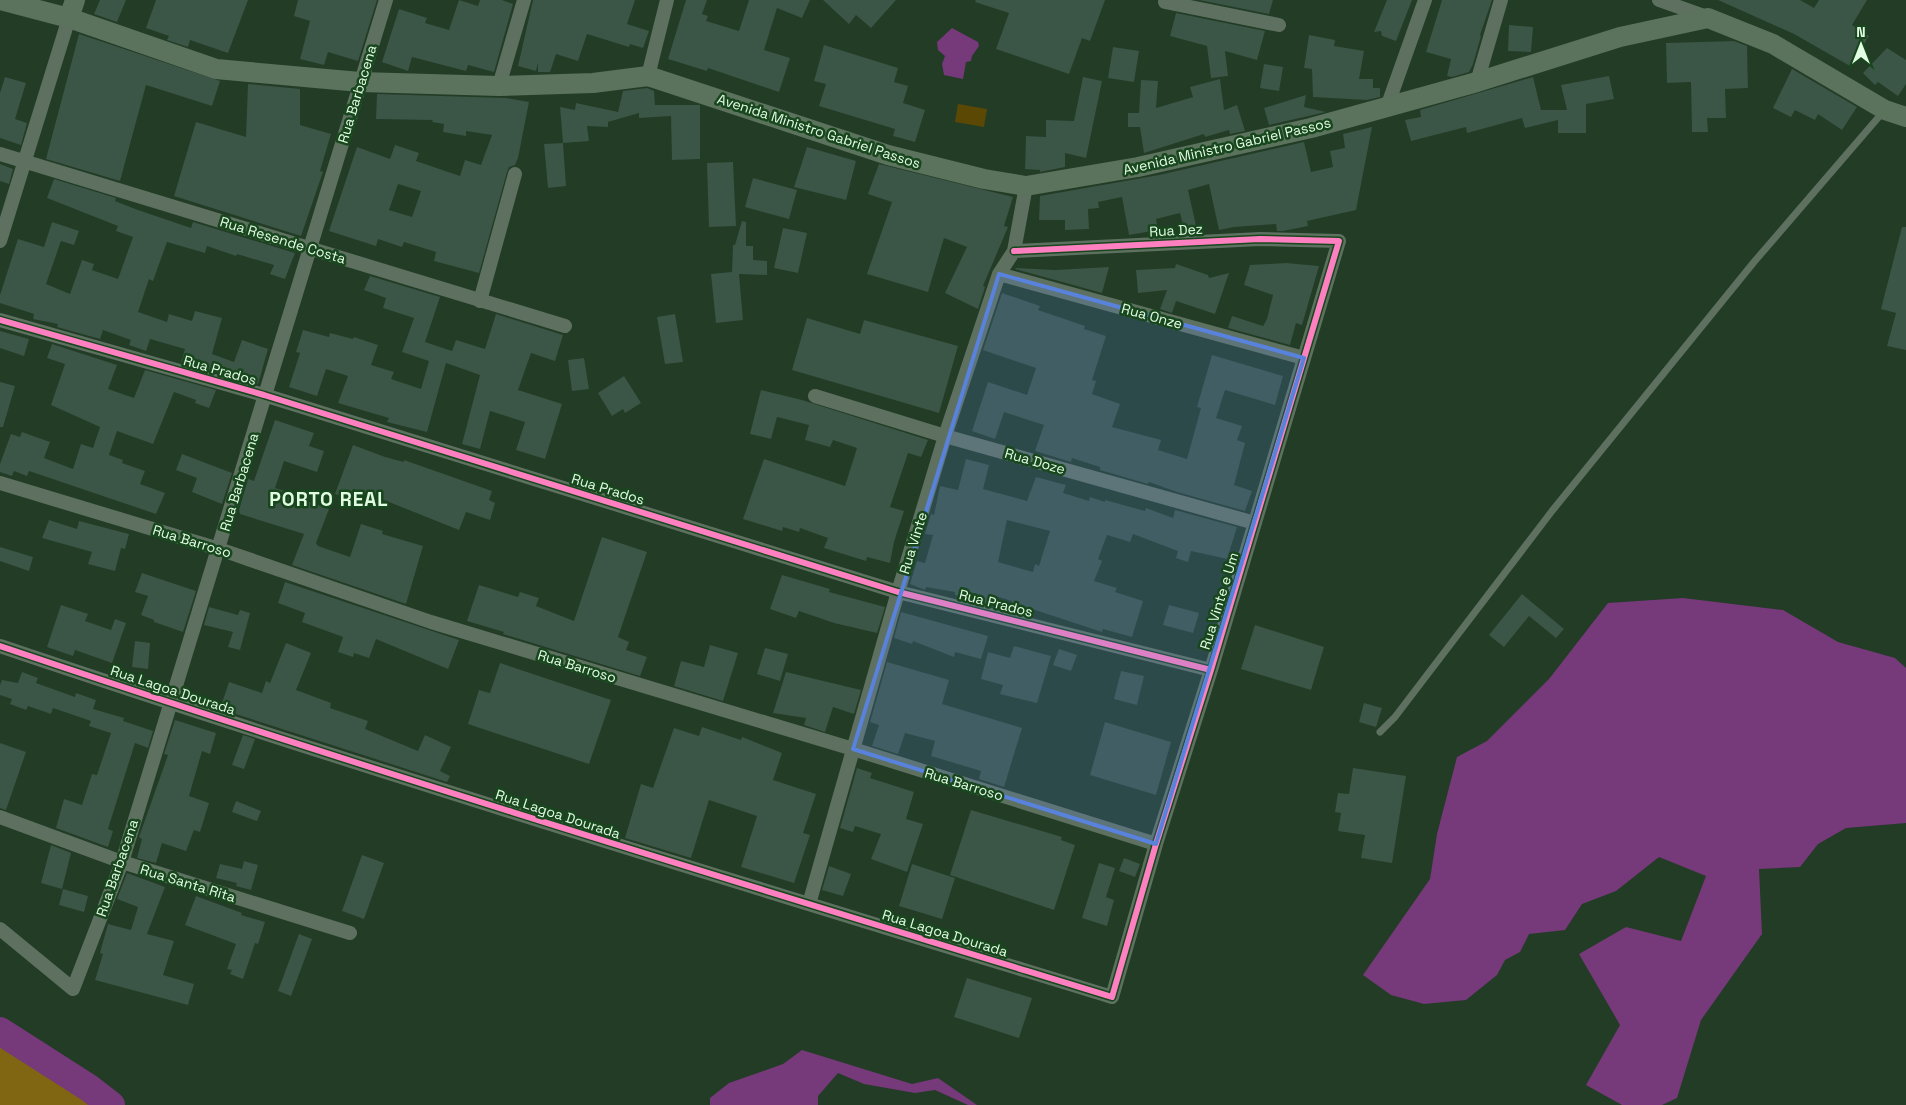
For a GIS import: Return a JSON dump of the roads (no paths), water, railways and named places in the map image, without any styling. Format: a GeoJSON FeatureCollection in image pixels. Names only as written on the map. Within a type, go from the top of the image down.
{"type":"FeatureCollection","features":[{"type":"Feature","properties":{"kind":"main road","name":"Avenida Ministro Gabriel Passos"},"geometry":{"type":"LineString","coordinates":[[0,0],[72,9],[216,69],[360,82],[499,86],[593,84],[648,76],[888,155],[984,179],[1026,186],[1138,167],[1311,128],[1477,82],[1620,37],[1708,18]]}},
{"type":"Feature","properties":{"kind":"main road"},"geometry":{"type":"LineString","coordinates":[[1708,18],[1773,44],[1884,110],[1906,117]]}},
{"type":"Feature","properties":{"kind":"street","name":"Rua Barbacena"},"geometry":{"type":"LineString","coordinates":[[0,928],[73,989],[122,862],[386,0]]}},
{"type":"Feature","properties":{"kind":"street"},"geometry":{"type":"LineString","coordinates":[[499,86],[524,0]]}},
{"type":"Feature","properties":{"kind":"street"},"geometry":{"type":"LineString","coordinates":[[648,76],[667,0]]}},
{"type":"Feature","properties":{"kind":"street"},"geometry":{"type":"LineString","coordinates":[[1166,0],[1166,2],[1280,26]]}},
{"type":"Feature","properties":{"kind":"street"},"geometry":{"type":"LineString","coordinates":[[1387,107],[1424,0]]}},
{"type":"Feature","properties":{"kind":"street"},"geometry":{"type":"LineString","coordinates":[[1477,82],[1501,0]]}},
{"type":"Feature","properties":{"kind":"street"},"geometry":{"type":"LineString","coordinates":[[1658,0],[1708,18]]}},
{"type":"Feature","properties":{"kind":"street"},"geometry":{"type":"LineString","coordinates":[[0,241],[72,9]]}},
{"type":"Feature","properties":{"kind":"street","name":"Rua Resende Costa"},"geometry":{"type":"LineString","coordinates":[[0,154],[565,326]]}},
{"type":"Feature","properties":{"kind":"street"},"geometry":{"type":"LineString","coordinates":[[480,300],[515,174]]}},
{"type":"Feature","properties":{"kind":"street","name":"Rua Vinte"},"geometry":{"type":"LineString","coordinates":[[809,904],[852,749],[945,436],[999,274],[1014,251],[1026,186]]}},
{"type":"Feature","properties":{"kind":"street","name":"Rua Dez"},"geometry":{"type":"LineString","coordinates":[[1014,251],[1260,238],[1340,240]]}},
{"type":"Feature","properties":{"kind":"street","name":"Rua Vinte e Um"},"geometry":{"type":"LineString","coordinates":[[1112,998],[1156,844],[1211,670],[1340,240]]}},
{"type":"Feature","properties":{"kind":"street","name":"Rua Onze"},"geometry":{"type":"LineString","coordinates":[[999,274],[1304,358]]}},
{"type":"Feature","properties":{"kind":"street","name":"Rua Prados"},"geometry":{"type":"LineString","coordinates":[[0,320],[264,395],[898,592],[1211,670]]}},
{"type":"Feature","properties":{"kind":"street","name":"Rua Doze"},"geometry":{"type":"LineString","coordinates":[[815,396],[945,436],[1255,523]]}},
{"type":"Feature","properties":{"kind":"street","name":"Rua Barroso"},"geometry":{"type":"LineString","coordinates":[[0,483],[219,549],[431,622],[852,749],[1156,844]]}},
{"type":"Feature","properties":{"kind":"street","name":"Rua Lagoa Dourada"},"geometry":{"type":"LineString","coordinates":[[0,646],[170,703],[622,847],[1112,998]]}},
{"type":"Feature","properties":{"kind":"street","name":"Rua Santa Rita"},"geometry":{"type":"LineString","coordinates":[[0,817],[122,862],[350,933]]}},
{"type":"Feature","properties":{"kind":"lane"},"geometry":{"type":"LineString","coordinates":[[1380,732],[1395,717],[1564,496],[1754,262],[1884,110]]}},
{"type":"Feature","properties":{"kind":"waterway"},"geometry":{"type":"LineString","coordinates":[[0,1031],[89,1088],[111,1105]]}},
{"type":"Feature","properties":{"kind":"district","name":"PORTO REAL"},"geometry":{"type":"Point","coordinates":[329,499]}}]}
